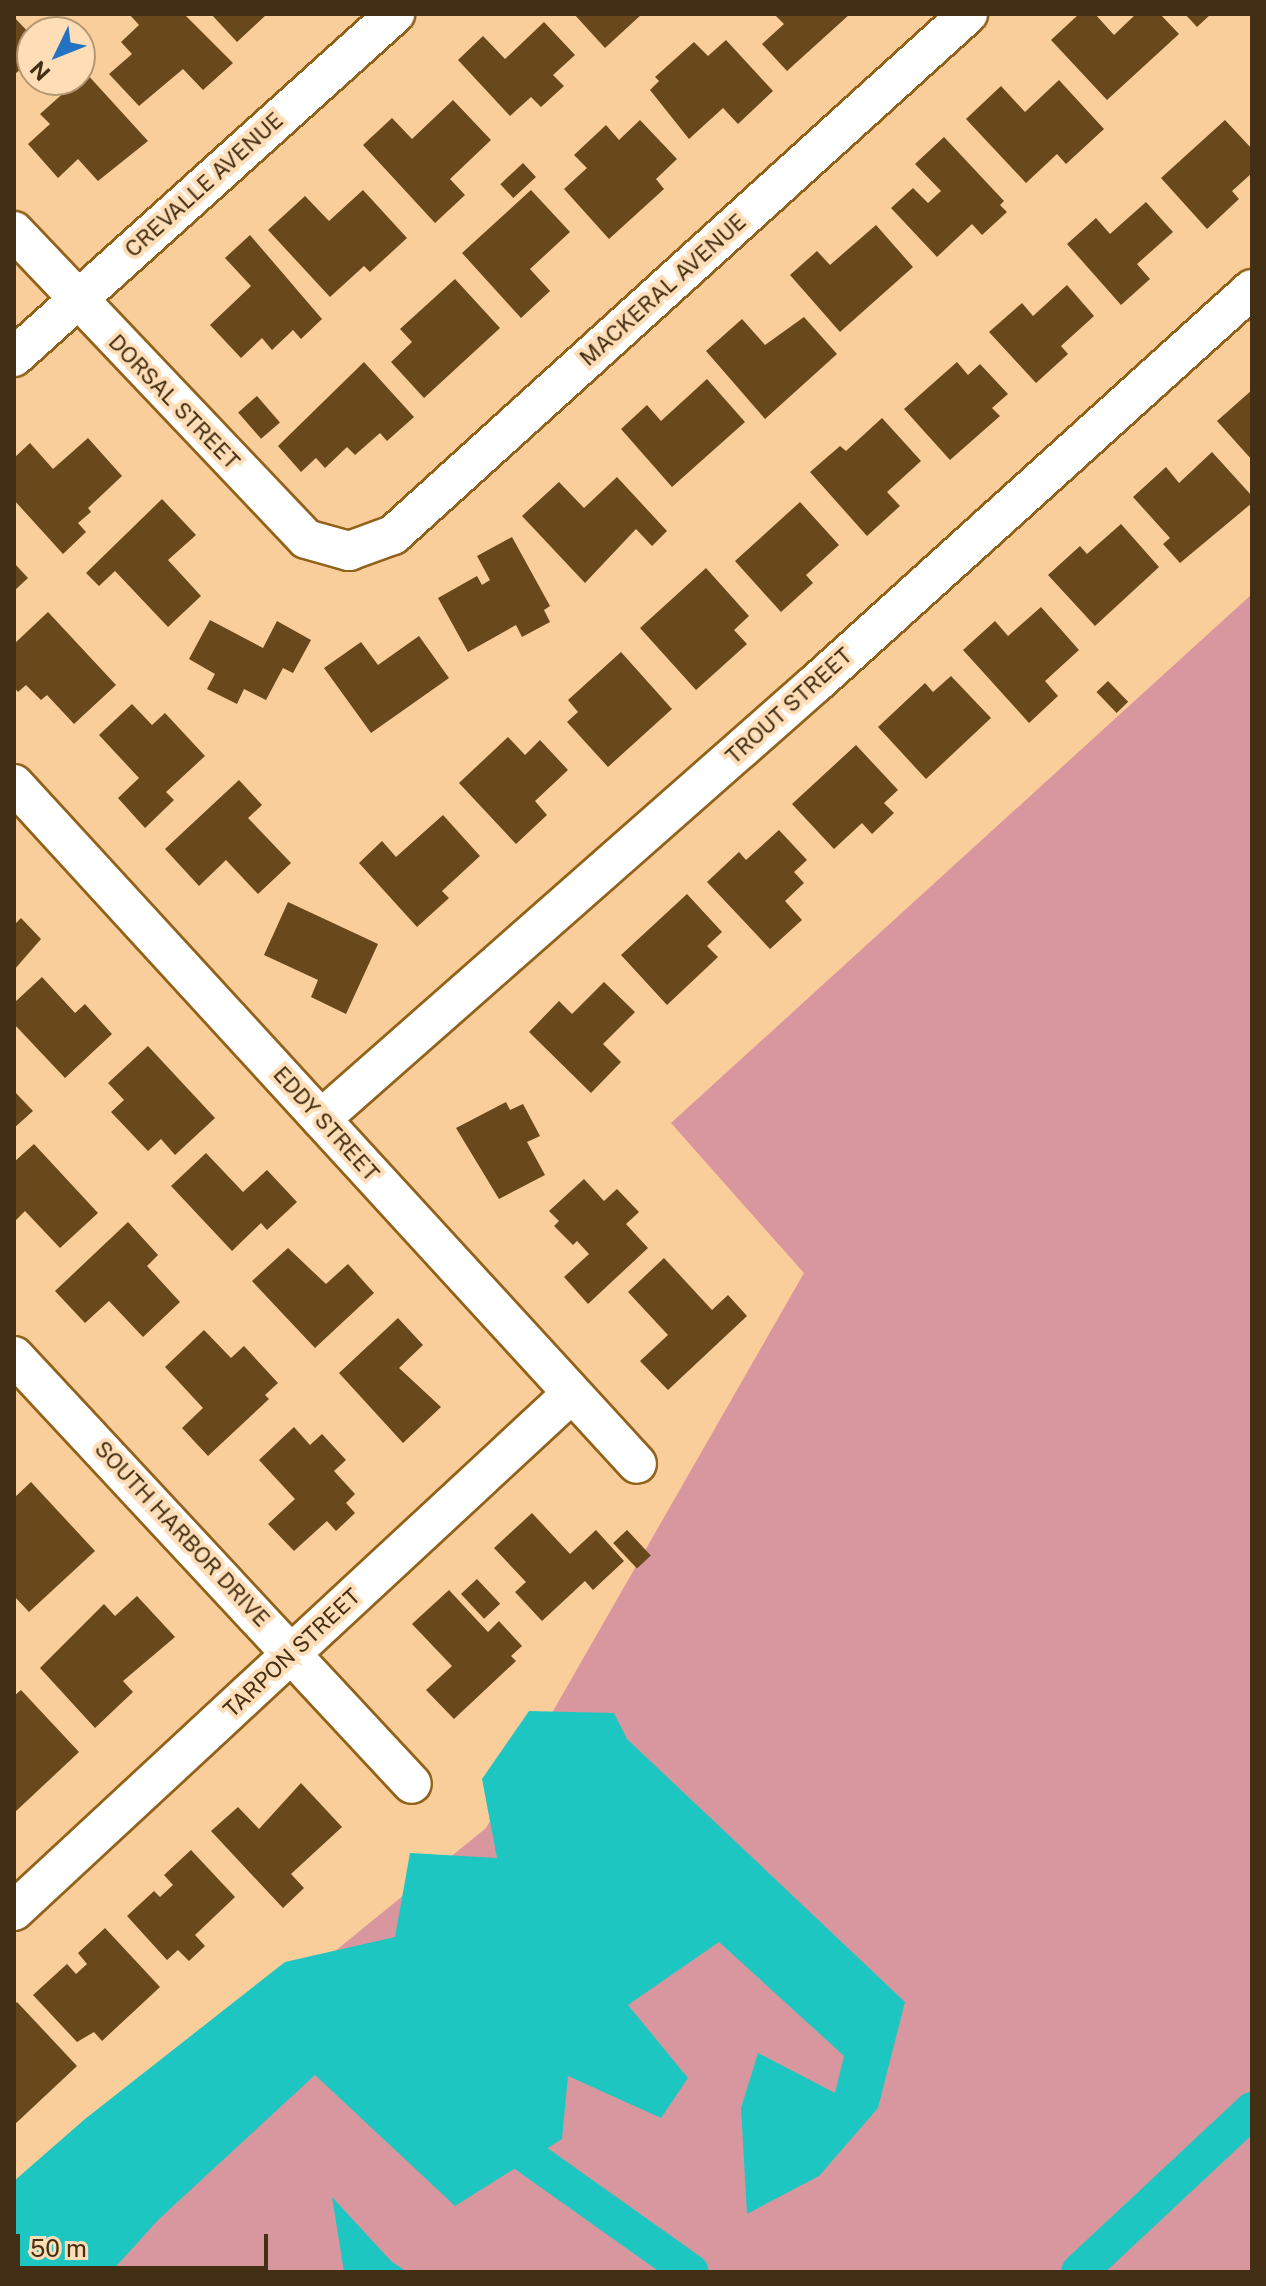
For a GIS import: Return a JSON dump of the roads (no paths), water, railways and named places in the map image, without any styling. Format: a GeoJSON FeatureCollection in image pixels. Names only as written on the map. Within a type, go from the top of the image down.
{"type":"FeatureCollection","features":[{"type":"Feature","properties":{"kind":"street","name":"CREVALLE AVENUE"},"geometry":{"type":"LineString","coordinates":[[14,357],[395,14]]}},
{"type":"Feature","properties":{"kind":"street","name":"MACKERAL AVENUE"},"geometry":{"type":"LineString","coordinates":[[349,551],[393,535],[968,14]]}},
{"type":"Feature","properties":{"kind":"street","name":"DORSAL STREET"},"geometry":{"type":"LineString","coordinates":[[14,231],[306,539],[349,551]]}},
{"type":"Feature","properties":{"kind":"street","name":"TROUT STREET"},"geometry":{"type":"LineString","coordinates":[[321,1119],[815,684],[1252,289]]}},
{"type":"Feature","properties":{"kind":"street","name":"EDDY STREET"},"geometry":{"type":"LineString","coordinates":[[14,784],[570,1395],[637,1464]]}},
{"type":"Feature","properties":{"kind":"street","name":"SOUTH HARBOR DRIVE"},"geometry":{"type":"LineString","coordinates":[[14,1356],[294,1652],[412,1784]]}},
{"type":"Feature","properties":{"kind":"street","name":"TARPON STREET"},"geometry":{"type":"LineString","coordinates":[[14,1911],[570,1395]]}},
{"type":"Feature","properties":{"kind":"water"},"geometry":{"type":"Polygon","coordinates":[[[529,1711],[614,1713],[627,1739],[905,2002],[878,2108],[819,2176],[747,2214],[741,2108],[758,2053],[835,2093],[844,2056],[719,1942],[628,2005],[688,2078],[661,2118],[568,2076],[562,2139],[455,2206],[315,2075],[158,2220],[111,2272],[14,2272],[14,2181],[85,2119],[285,1962],[395,1937],[410,1853],[497,1858],[482,1779],[529,1711]]]}},
{"type":"Feature","properties":{"kind":"water"},"geometry":{"type":"Polygon","coordinates":[[[332,2197],[391,2261],[407,2272],[344,2272],[332,2197]]]}},
{"type":"Feature","properties":{"kind":"waterway"},"geometry":{"type":"LineString","coordinates":[[1079,2272],[1252,2110]]}},
{"type":"Feature","properties":{"kind":"waterway"},"geometry":{"type":"LineString","coordinates":[[491,2130],[691,2272]]}}]}
